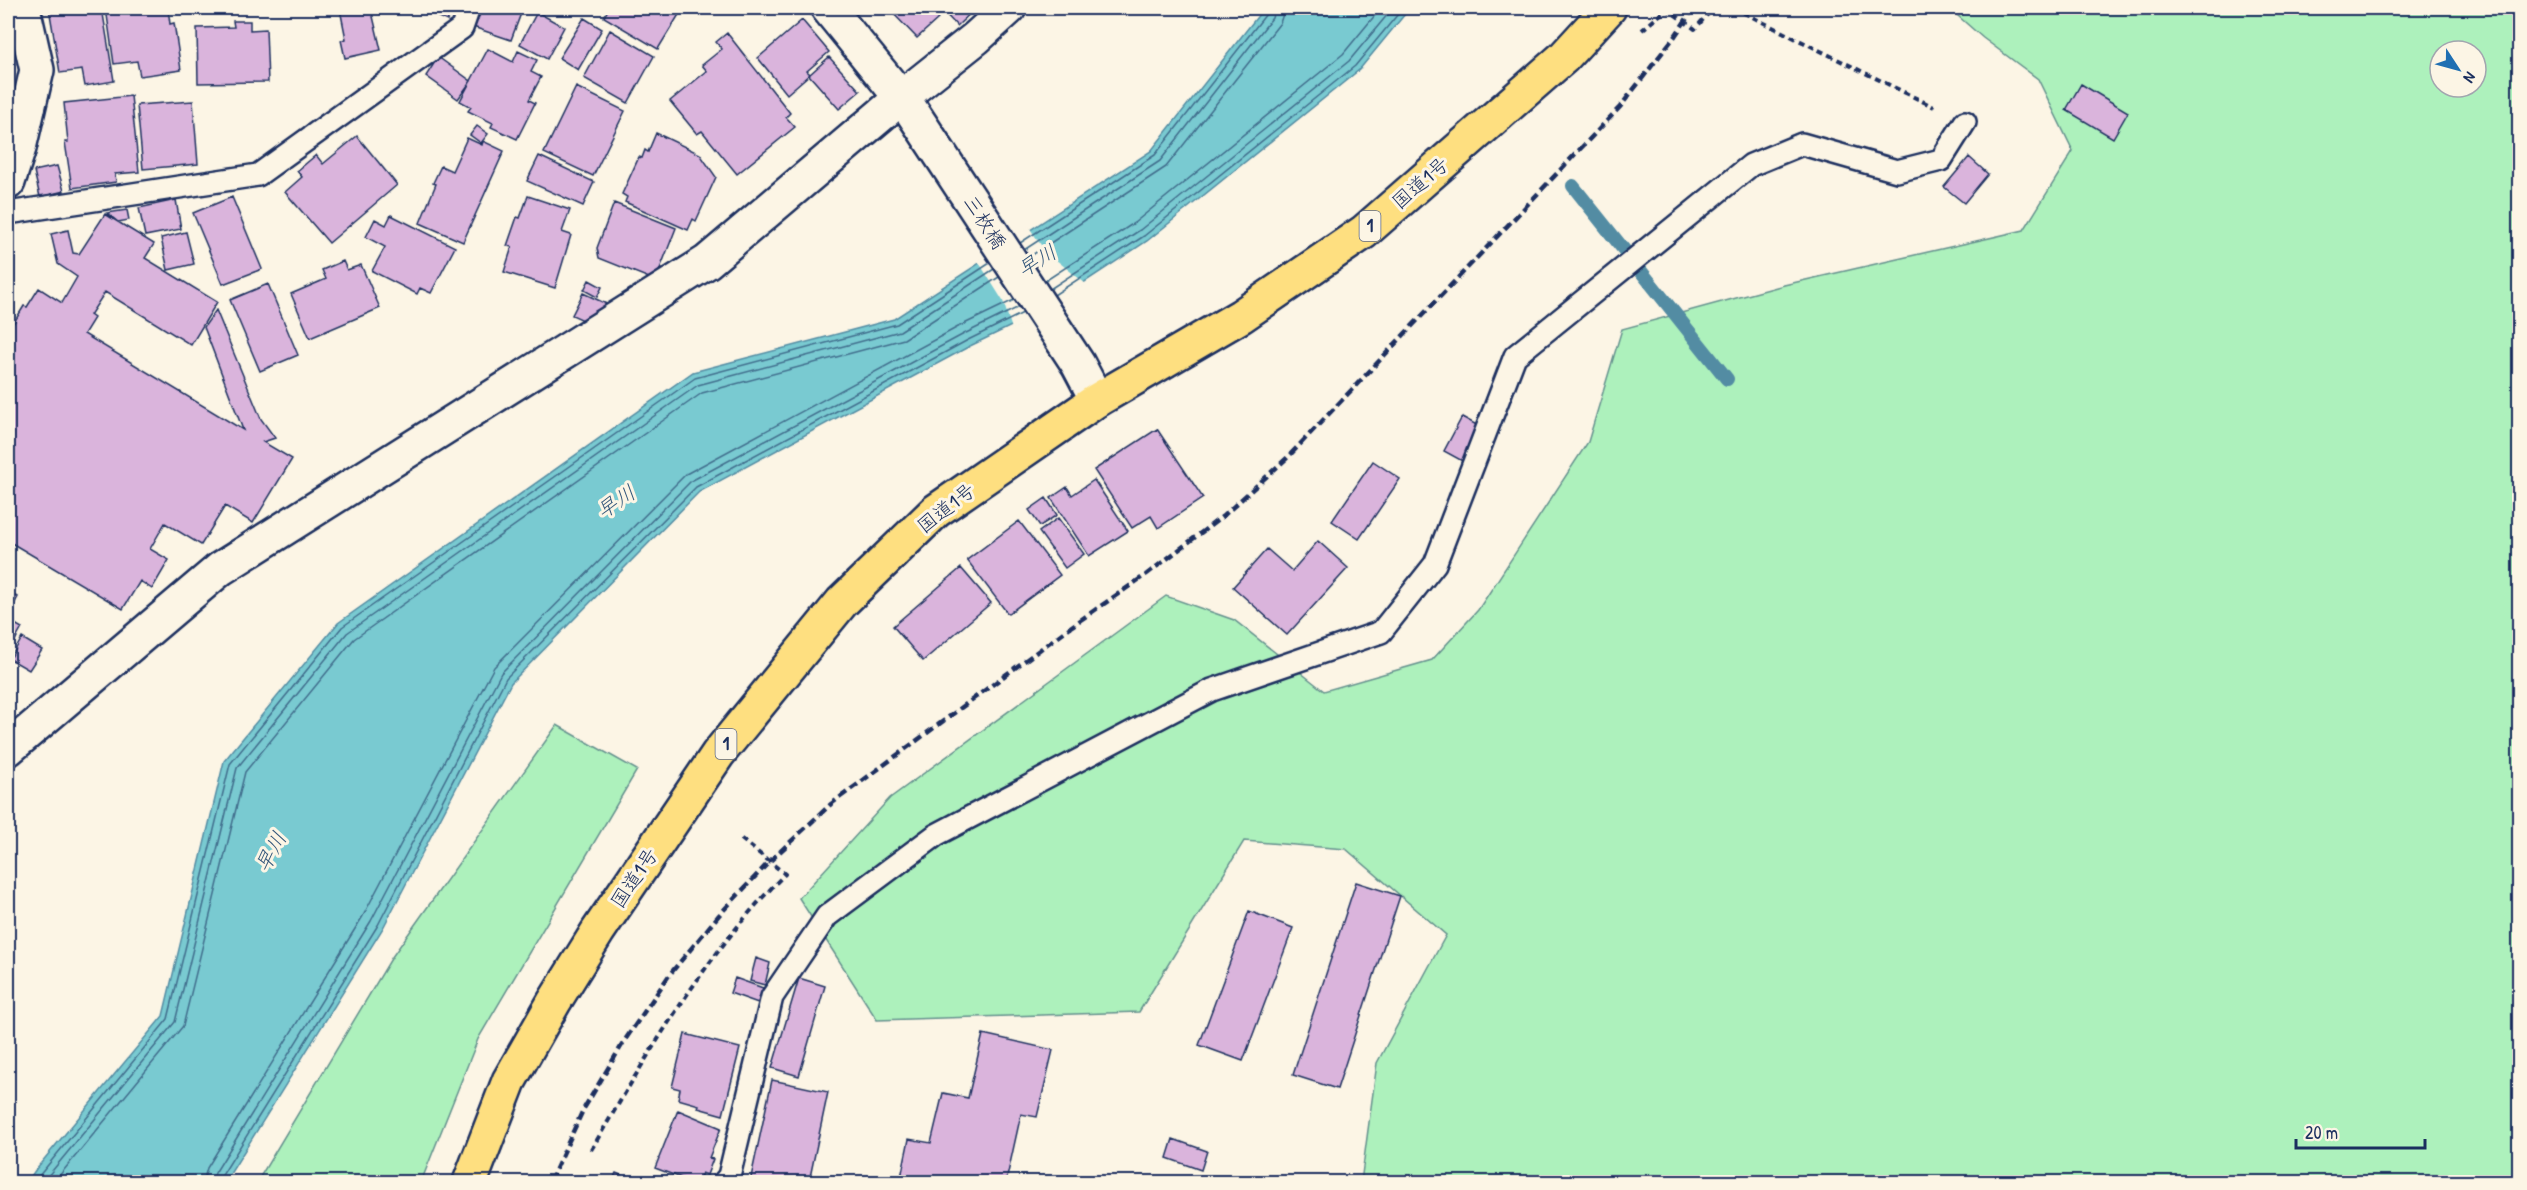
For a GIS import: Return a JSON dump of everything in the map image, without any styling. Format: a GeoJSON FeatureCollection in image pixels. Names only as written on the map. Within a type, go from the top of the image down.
{"type":"FeatureCollection","features":[{"type":"Feature","properties":{"kind":"highway","name":"国道1号"},"geometry":{"type":"LineString","coordinates":[[470,1182],[509,1081],[598,931],[725,745],[842,602],[936,511],[1097,400],[1241,316],[1364,232],[1564,57],[1609,8]]}},
{"type":"Feature","properties":{"kind":"street"},"geometry":{"type":"LineString","coordinates":[[8,182],[19,148],[37,70],[23,8]]}},
{"type":"Feature","properties":{"kind":"street","name":"三枚橋"},"geometry":{"type":"LineString","coordinates":[[828,8],[907,103],[1078,364],[1097,400]]}},
{"type":"Feature","properties":{"kind":"street"},"geometry":{"type":"LineString","coordinates":[[8,749],[220,569],[707,262],[907,103],[1009,8]]}},
{"type":"Feature","properties":{"kind":"lane"},"geometry":{"type":"LineString","coordinates":[[8,213],[258,175],[462,28],[469,8]]}},
{"type":"Feature","properties":{"kind":"lane"},"geometry":{"type":"LineString","coordinates":[[724,1182],[729,1176],[772,998],[827,916],[936,835],[1212,690],[1381,632],[1435,564],[1515,356],[1751,165],[1802,144],[1897,171],[1941,160],[1965,122]]}},
{"type":"Feature","properties":{"kind":"path"},"geometry":{"type":"LineString","coordinates":[[1640,32],[1667,9],[1695,30],[1713,8]]}},
{"type":"Feature","properties":{"kind":"path"},"geometry":{"type":"LineString","coordinates":[[1734,8],[1965,122]]}},
{"type":"Feature","properties":{"kind":"path"},"geometry":{"type":"LineString","coordinates":[[591,1150],[672,1017],[707,965],[756,903],[785,874],[740,838]]}},
{"type":"Feature","properties":{"kind":"green space"},"geometry":{"type":"Polygon","coordinates":[[[1949,8],[2519,8],[2519,1182],[1361,1182],[1377,1063],[1446,935],[1346,849],[1244,841],[1139,1012],[877,1020],[799,898],[890,798],[1166,596],[1234,620],[1324,691],[1432,660],[1478,610],[1588,442],[1622,329],[1784,285],[2024,230],[2073,151],[2038,79],[1983,38],[1949,8]]]}},
{"type":"Feature","properties":{"kind":"green space"},"geometry":{"type":"Polygon","coordinates":[[[557,725],[637,770],[478,1039],[421,1182],[257,1182],[392,957],[557,725]]]}},
{"type":"Feature","properties":{"kind":"water","name":"早川"},"geometry":{"type":"Polygon","coordinates":[[[1264,8],[1410,8],[1359,70],[1147,241],[1036,314],[970,346],[699,492],[511,683],[383,928],[225,1182],[27,1182],[163,1016],[224,761],[338,623],[693,372],[894,319],[1151,151],[1264,8]]]}},
{"type":"Feature","properties":{"kind":"pier"},"geometry":{"type":"Polygon","coordinates":[[[1029,227],[1045,251],[1086,284],[1038,316],[1012,329],[1003,301],[978,261],[1029,227]]]}},
{"type":"Feature","properties":{"kind":"building"},"geometry":{"type":"Polygon","coordinates":[[[49,8],[102,8],[114,81],[85,86],[82,70],[60,73],[49,8]]]}},
{"type":"Feature","properties":{"kind":"building"},"geometry":{"type":"Polygon","coordinates":[[[106,8],[168,8],[170,24],[174,23],[181,70],[140,76],[137,61],[114,64],[106,8]]]}},
{"type":"Feature","properties":{"kind":"building"},"geometry":{"type":"Polygon","coordinates":[[[329,8],[371,8],[381,50],[345,58],[341,40],[346,39],[340,9],[330,11],[329,8]]]}},
{"type":"Feature","properties":{"kind":"building"},"geometry":{"type":"Polygon","coordinates":[[[438,8],[454,8],[447,21],[434,15],[438,8]]]}},
{"type":"Feature","properties":{"kind":"building"},"geometry":{"type":"Polygon","coordinates":[[[479,8],[523,8],[511,40],[473,27],[479,8]]]}},
{"type":"Feature","properties":{"kind":"building"},"geometry":{"type":"Polygon","coordinates":[[[609,8],[683,8],[658,49],[604,17],[609,8]]]}},
{"type":"Feature","properties":{"kind":"building"},"geometry":{"type":"Polygon","coordinates":[[[888,8],[928,8],[938,19],[917,38],[888,8]]]}},
{"type":"Feature","properties":{"kind":"building"},"geometry":{"type":"Polygon","coordinates":[[[940,8],[976,8],[957,26],[940,8]]]}},
{"type":"Feature","properties":{"kind":"building"},"geometry":{"type":"Polygon","coordinates":[[[537,12],[564,27],[547,59],[520,44],[537,12]]]}},
{"type":"Feature","properties":{"kind":"building"},"geometry":{"type":"Polygon","coordinates":[[[584,18],[602,29],[578,70],[559,58],[584,18]]]}},
{"type":"Feature","properties":{"kind":"building"},"geometry":{"type":"Polygon","coordinates":[[[802,20],[829,52],[807,71],[810,74],[787,94],[758,58],[802,20]]]}},
{"type":"Feature","properties":{"kind":"building"},"geometry":{"type":"Polygon","coordinates":[[[233,21],[250,21],[250,30],[266,29],[268,82],[198,83],[197,28],[234,27],[233,21]]]}},
{"type":"Feature","properties":{"kind":"building"},"geometry":{"type":"Polygon","coordinates":[[[610,30],[654,56],[628,103],[584,78],[610,30]]]}},
{"type":"Feature","properties":{"kind":"building"},"geometry":{"type":"Polygon","coordinates":[[[727,33],[790,113],[786,117],[795,127],[737,174],[702,131],[697,134],[670,101],[707,71],[702,65],[722,49],[716,42],[727,33]]]}},
{"type":"Feature","properties":{"kind":"building"},"geometry":{"type":"Polygon","coordinates":[[[488,49],[513,62],[518,51],[537,60],[531,72],[541,77],[529,100],[535,103],[517,139],[491,127],[493,123],[468,111],[471,107],[460,101],[488,49]]]}},
{"type":"Feature","properties":{"kind":"building"},"geometry":{"type":"Polygon","coordinates":[[[438,57],[471,81],[458,99],[426,76],[438,57]]]}},
{"type":"Feature","properties":{"kind":"building"},"geometry":{"type":"Polygon","coordinates":[[[829,57],[860,91],[839,109],[809,75],[829,57]]]}},
{"type":"Feature","properties":{"kind":"building"},"geometry":{"type":"Polygon","coordinates":[[[2081,84],[2128,112],[2113,138],[2066,110],[2081,84]]]}},
{"type":"Feature","properties":{"kind":"building"},"geometry":{"type":"Polygon","coordinates":[[[576,87],[625,111],[593,176],[544,153],[576,87]]]}},
{"type":"Feature","properties":{"kind":"building"},"geometry":{"type":"Polygon","coordinates":[[[131,96],[139,172],[115,174],[116,182],[72,188],[65,142],[68,142],[64,103],[131,96]]]}},
{"type":"Feature","properties":{"kind":"building"},"geometry":{"type":"Polygon","coordinates":[[[193,101],[198,164],[143,169],[137,105],[193,101]]]}},
{"type":"Feature","properties":{"kind":"building"},"geometry":{"type":"Polygon","coordinates":[[[477,126],[488,134],[481,143],[470,135],[477,126]]]}},
{"type":"Feature","properties":{"kind":"building"},"geometry":{"type":"Polygon","coordinates":[[[656,133],[700,154],[716,177],[696,221],[693,219],[688,230],[625,202],[627,197],[622,194],[639,157],[642,158],[645,150],[648,152],[656,133]]]}},
{"type":"Feature","properties":{"kind":"building"},"geometry":{"type":"Polygon","coordinates":[[[357,136],[397,185],[329,243],[285,192],[302,177],[297,171],[316,155],[323,164],[357,136]]]}},
{"type":"Feature","properties":{"kind":"building"},"geometry":{"type":"Polygon","coordinates":[[[467,138],[482,145],[483,141],[504,151],[463,242],[420,223],[441,166],[452,171],[467,138]]]}},
{"type":"Feature","properties":{"kind":"building"},"geometry":{"type":"Polygon","coordinates":[[[539,156],[594,182],[583,206],[527,181],[539,156]]]}},
{"type":"Feature","properties":{"kind":"building"},"geometry":{"type":"Polygon","coordinates":[[[1969,157],[1988,174],[1964,203],[1944,187],[1969,157]]]}},
{"type":"Feature","properties":{"kind":"building"},"geometry":{"type":"Polygon","coordinates":[[[57,166],[64,191],[40,197],[34,171],[57,166]]]}},
{"type":"Feature","properties":{"kind":"building"},"geometry":{"type":"Polygon","coordinates":[[[528,196],[570,210],[562,232],[571,235],[555,288],[504,272],[512,247],[507,246],[517,217],[520,218],[528,196]]]}},
{"type":"Feature","properties":{"kind":"building"},"geometry":{"type":"Polygon","coordinates":[[[232,197],[262,269],[223,284],[193,213],[232,197]]]}},
{"type":"Feature","properties":{"kind":"building"},"geometry":{"type":"Polygon","coordinates":[[[176,200],[181,229],[145,236],[139,208],[176,200]]]}},
{"type":"Feature","properties":{"kind":"building"},"geometry":{"type":"Polygon","coordinates":[[[614,203],[676,228],[658,274],[649,278],[599,258],[597,248],[614,203]]]}},
{"type":"Feature","properties":{"kind":"building"},"geometry":{"type":"Polygon","coordinates":[[[127,210],[129,220],[118,222],[107,213],[127,210]]]}},
{"type":"Feature","properties":{"kind":"building"},"geometry":{"type":"Polygon","coordinates":[[[105,214],[154,244],[145,258],[217,302],[191,345],[105,292],[90,315],[94,318],[84,334],[243,430],[204,327],[216,310],[261,419],[275,438],[263,442],[292,459],[253,523],[225,506],[201,545],[165,523],[150,549],[169,560],[152,589],[140,581],[123,609],[8,541],[8,332],[24,306],[27,307],[39,288],[62,303],[77,277],[58,264],[51,234],[68,230],[73,253],[79,254],[105,214]]]}},
{"type":"Feature","properties":{"kind":"building"},"geometry":{"type":"Polygon","coordinates":[[[391,215],[455,247],[431,293],[420,288],[417,294],[372,271],[385,247],[366,237],[375,219],[386,225],[391,215]]]}},
{"type":"Feature","properties":{"kind":"building"},"geometry":{"type":"Polygon","coordinates":[[[186,232],[194,264],[168,270],[161,238],[186,232]]]}},
{"type":"Feature","properties":{"kind":"building"},"geometry":{"type":"Polygon","coordinates":[[[343,261],[347,270],[361,265],[380,308],[310,338],[291,294],[326,279],[322,270],[343,261]]]}},
{"type":"Feature","properties":{"kind":"building"},"geometry":{"type":"Polygon","coordinates":[[[589,280],[602,287],[597,297],[584,290],[589,280]]]}},
{"type":"Feature","properties":{"kind":"building"},"geometry":{"type":"Polygon","coordinates":[[[268,284],[298,355],[260,371],[230,300],[268,284]]]}},
{"type":"Feature","properties":{"kind":"building"},"geometry":{"type":"Polygon","coordinates":[[[583,293],[613,307],[592,324],[572,315],[583,293]]]}},
{"type":"Feature","properties":{"kind":"building"},"geometry":{"type":"Polygon","coordinates":[[[1462,417],[1484,429],[1466,463],[1444,451],[1462,417]]]}},
{"type":"Feature","properties":{"kind":"building"},"geometry":{"type":"Polygon","coordinates":[[[1157,429],[1203,498],[1158,528],[1151,516],[1132,528],[1094,470],[1157,429]]]}},
{"type":"Feature","properties":{"kind":"building"},"geometry":{"type":"Polygon","coordinates":[[[1373,461],[1400,479],[1359,539],[1332,521],[1373,461]]]}},
{"type":"Feature","properties":{"kind":"building"},"geometry":{"type":"Polygon","coordinates":[[[1094,480],[1128,531],[1089,556],[1051,498],[1067,487],[1072,495],[1094,480]]]}},
{"type":"Feature","properties":{"kind":"building"},"geometry":{"type":"Polygon","coordinates":[[[1046,498],[1057,515],[1040,526],[1029,510],[1046,498]]]}},
{"type":"Feature","properties":{"kind":"building"},"geometry":{"type":"Polygon","coordinates":[[[1058,518],[1084,554],[1065,568],[1039,532],[1058,518]]]}},
{"type":"Feature","properties":{"kind":"building"},"geometry":{"type":"Polygon","coordinates":[[[1019,521],[1060,575],[1008,614],[967,560],[1019,521]]]}},
{"type":"Feature","properties":{"kind":"building"},"geometry":{"type":"Polygon","coordinates":[[[1318,541],[1348,568],[1287,635],[1233,587],[1267,549],[1292,571],[1318,541]]]}},
{"type":"Feature","properties":{"kind":"building"},"geometry":{"type":"Polygon","coordinates":[[[961,568],[991,603],[923,661],[893,626],[961,568]]]}},
{"type":"Feature","properties":{"kind":"building"},"geometry":{"type":"Polygon","coordinates":[[[8,594],[18,597],[8,616],[8,594]]]}},
{"type":"Feature","properties":{"kind":"building"},"geometry":{"type":"Polygon","coordinates":[[[8,620],[22,628],[8,653],[8,620]]]}},
{"type":"Feature","properties":{"kind":"building"},"geometry":{"type":"Polygon","coordinates":[[[22,638],[42,650],[29,670],[10,659],[22,638]]]}},
{"type":"Feature","properties":{"kind":"building"},"geometry":{"type":"Polygon","coordinates":[[[1356,882],[1400,896],[1337,1089],[1293,1075],[1356,882]]]}},
{"type":"Feature","properties":{"kind":"building"},"geometry":{"type":"Polygon","coordinates":[[[1249,911],[1293,928],[1243,1061],[1199,1045],[1249,911]]]}},
{"type":"Feature","properties":{"kind":"building"},"geometry":{"type":"Polygon","coordinates":[[[756,958],[770,963],[765,985],[750,981],[756,958]]]}},
{"type":"Feature","properties":{"kind":"building"},"geometry":{"type":"Polygon","coordinates":[[[735,978],[763,988],[758,1003],[730,993],[735,978]]]}},
{"type":"Feature","properties":{"kind":"building"},"geometry":{"type":"Polygon","coordinates":[[[799,978],[825,986],[799,1076],[772,1068],[799,978]]]}},
{"type":"Feature","properties":{"kind":"building"},"geometry":{"type":"Polygon","coordinates":[[[685,1034],[740,1048],[723,1115],[678,1099],[680,1089],[672,1087],[685,1034]]]}},
{"type":"Feature","properties":{"kind":"building"},"geometry":{"type":"Polygon","coordinates":[[[983,1034],[1053,1050],[1037,1117],[1021,1114],[1006,1182],[900,1182],[909,1139],[931,1143],[943,1093],[968,1098],[983,1034]]]}},
{"type":"Feature","properties":{"kind":"building"},"geometry":{"type":"Polygon","coordinates":[[[772,1080],[828,1092],[809,1182],[750,1182],[772,1080]]]}},
{"type":"Feature","properties":{"kind":"building"},"geometry":{"type":"Polygon","coordinates":[[[678,1110],[721,1128],[709,1158],[713,1159],[707,1175],[702,1173],[698,1182],[692,1182],[655,1168],[678,1110]]]}},
{"type":"Feature","properties":{"kind":"building"},"geometry":{"type":"Polygon","coordinates":[[[1173,1139],[1207,1151],[1201,1170],[1167,1158],[1173,1139]]]}},
{"type":"Feature","properties":{"kind":"building"},"geometry":{"type":"Polygon","coordinates":[[[616,1173],[637,1182],[612,1182],[616,1173]]]}},
{"type":"Feature","properties":{"kind":"waterway"},"geometry":{"type":"LineString","coordinates":[[1573,186],[1727,379]]}},
{"type":"Feature","properties":{"kind":"railway"},"geometry":{"type":"LineString","coordinates":[[550,1182],[583,1110],[625,1040],[670,974],[719,915],[770,861],[831,804],[1069,628],[1147,574],[1223,516],[1287,458],[1620,107],[1694,8]]}}]}
